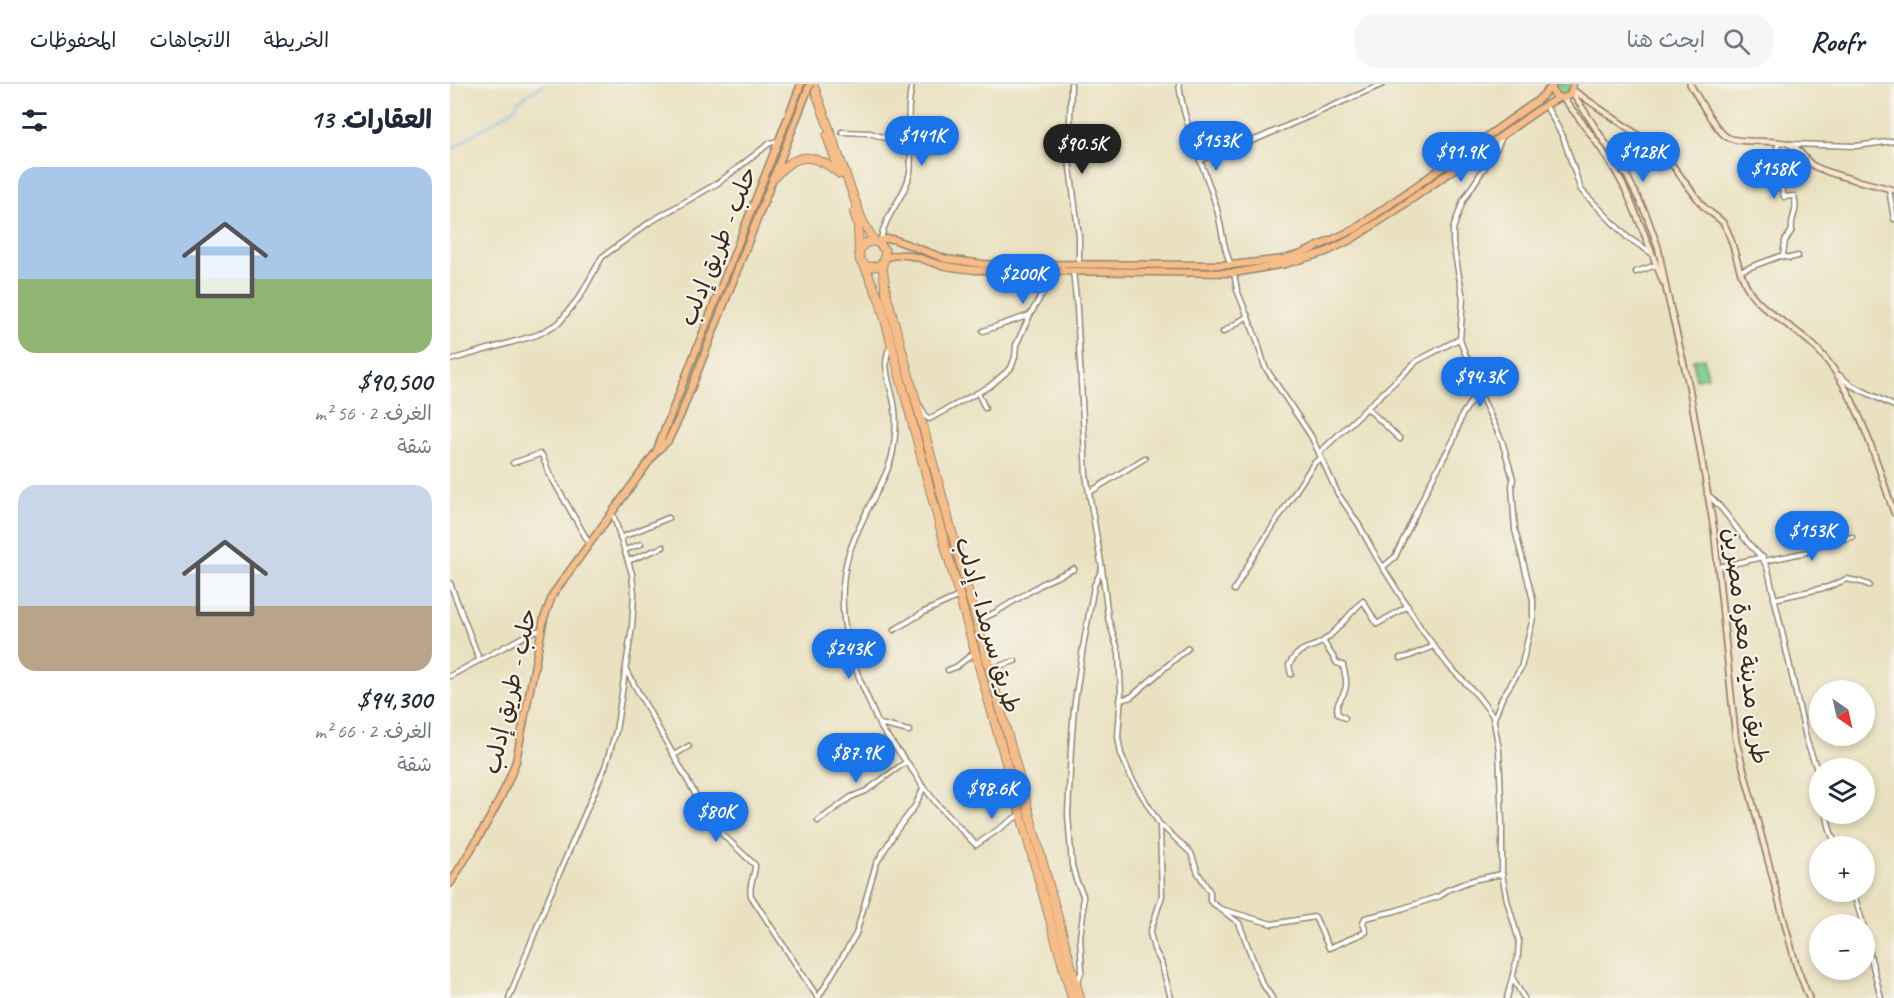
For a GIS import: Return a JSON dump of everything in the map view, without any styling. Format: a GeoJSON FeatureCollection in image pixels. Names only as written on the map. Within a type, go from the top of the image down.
{"type":"FeatureCollection","features":[{"type":"Feature","properties":{"kind":"highway"},"geometry":{"type":"LineString","coordinates":[[806,84],[838,153],[862,220],[884,248],[884,261],[873,268],[864,265],[859,259],[858,225],[806,84]]}},
{"type":"Feature","properties":{"kind":"highway"},"geometry":{"type":"LineString","coordinates":[[769,178],[794,160],[805,157],[819,159],[841,174]]}},
{"type":"Feature","properties":{"kind":"highway"},"geometry":{"type":"LineString","coordinates":[[859,251],[865,243],[877,241]]}},
{"type":"Feature","properties":{"kind":"highway","name":"طريق سرمدا - إدلب"},"geometry":{"type":"LineString","coordinates":[[884,261],[886,292],[989,669],[1048,894],[1072,998]]}},
{"type":"Feature","properties":{"kind":"highway","name":"طريق سرمدا - إدلب"},"geometry":{"type":"LineString","coordinates":[[864,265],[877,291],[1021,813],[1080,998]]}},
{"type":"Feature","properties":{"kind":"main road","name":"حلب - طريق إدلب"},"geometry":{"type":"LineString","coordinates":[[656,452],[769,178],[805,97],[806,84]]}},
{"type":"Feature","properties":{"kind":"main road","name":"حلب - طريق إدلب"},"geometry":{"type":"LineString","coordinates":[[450,884],[499,803],[510,779],[519,751],[542,631],[553,594],[656,452],[668,441],[681,414],[769,178],[778,141],[806,84]]}},
{"type":"Feature","properties":{"kind":"main road"},"geometry":{"type":"LineString","coordinates":[[1690,84],[1727,138],[1790,144],[1818,168],[1891,189]]}},
{"type":"Feature","properties":{"kind":"main road"},"geometry":{"type":"LineString","coordinates":[[1551,85],[1553,93],[1561,98]]}},
{"type":"Feature","properties":{"kind":"main road"},"geometry":{"type":"LineString","coordinates":[[884,261],[896,255],[907,254],[938,264],[961,268],[1079,264],[1231,265],[1283,259],[1301,254],[1355,230],[1537,101],[1551,85]]}},
{"type":"Feature","properties":{"kind":"main road"},"geometry":{"type":"LineString","coordinates":[[877,241],[893,239],[929,254],[951,260],[1055,270],[1234,273],[1285,264],[1326,252],[1352,239],[1545,105],[1569,96],[1574,87],[1667,158],[1709,213],[1722,222],[1740,271],[1751,293],[1764,307],[1814,346],[1836,372],[1862,425],[1894,513]]}},
{"type":"Feature","properties":{"kind":"main road","name":"طريق مدينة معرة مصرين"},"geometry":{"type":"LineString","coordinates":[[1574,87],[1627,176],[1646,214],[1658,247],[1689,386],[1714,530],[1736,741],[1796,965],[1809,998]]}},
{"type":"Feature","properties":{"kind":"main road","name":"طريق مدينة معرة مصرين"},"geometry":{"type":"LineString","coordinates":[[1561,98],[1575,111],[1621,181],[1667,293]]}},
{"type":"Feature","properties":{"kind":"street"},"geometry":{"type":"LineString","coordinates":[[877,241],[909,176],[911,159],[909,105],[912,84]]}},
{"type":"Feature","properties":{"kind":"street"},"geometry":{"type":"LineString","coordinates":[[1071,84],[1069,160],[1079,236],[1079,264]]}},
{"type":"Feature","properties":{"kind":"street"},"geometry":{"type":"LineString","coordinates":[[1179,84],[1186,121],[1221,220],[1226,254],[1231,265]]}},
{"type":"Feature","properties":{"kind":"street"},"geometry":{"type":"LineString","coordinates":[[1200,159],[1257,140],[1383,84]]}},
{"type":"Feature","properties":{"kind":"street"},"geometry":{"type":"LineString","coordinates":[[1545,105],[1563,137],[1581,190],[1627,237],[1650,252]]}},
{"type":"Feature","properties":{"kind":"street"},"geometry":{"type":"LineString","coordinates":[[842,132],[870,133],[891,140],[909,136]]}},
{"type":"Feature","properties":{"kind":"street"},"geometry":{"type":"LineString","coordinates":[[1494,720],[1502,698],[1521,668],[1533,618],[1533,600],[1515,530],[1513,479],[1502,441],[1460,339],[1463,298],[1453,229],[1463,201],[1504,133]]}},
{"type":"Feature","properties":{"kind":"street"},"geometry":{"type":"LineString","coordinates":[[450,360],[537,335],[559,323],[581,296],[602,257],[650,222],[718,183],[770,143],[778,141]]}},
{"type":"Feature","properties":{"kind":"street"},"geometry":{"type":"LineString","coordinates":[[1790,144],[1856,146],[1894,141]]}},
{"type":"Feature","properties":{"kind":"street"},"geometry":{"type":"LineString","coordinates":[[1779,142],[1774,158],[1784,197],[1794,196],[1797,206],[1791,224],[1792,230],[1785,241],[1783,255]]}},
{"type":"Feature","properties":{"kind":"street"},"geometry":{"type":"LineString","coordinates":[[1891,189],[1894,219]]}},
{"type":"Feature","properties":{"kind":"street"},"geometry":{"type":"LineString","coordinates":[[1740,271],[1783,255],[1790,258],[1798,256]]}},
{"type":"Feature","properties":{"kind":"street"},"geometry":{"type":"LineString","coordinates":[[1636,272],[1656,265]]}},
{"type":"Feature","properties":{"kind":"street"},"geometry":{"type":"LineString","coordinates":[[915,402],[923,408],[929,419],[978,393],[1011,368],[1016,345],[1055,270]]}},
{"type":"Feature","properties":{"kind":"street"},"geometry":{"type":"LineString","coordinates":[[1073,271],[1086,475],[1108,618],[1119,652],[1118,737],[1121,754],[1131,777],[1160,825],[1191,853],[1198,873],[1206,882],[1210,892],[1210,901],[1221,909],[1272,924],[1315,916],[1329,948],[1366,932],[1363,923],[1365,918],[1440,896],[1448,890],[1473,880],[1502,874]]}},
{"type":"Feature","properties":{"kind":"street"},"geometry":{"type":"LineString","coordinates":[[1234,273],[1237,290],[1265,367],[1311,436],[1338,494],[1422,630],[1448,665],[1477,695],[1494,720],[1499,750],[1502,874],[1519,941],[1507,998]]}},
{"type":"Feature","properties":{"kind":"street"},"geometry":{"type":"LineString","coordinates":[[983,331],[1030,315]]}},
{"type":"Feature","properties":{"kind":"street"},"geometry":{"type":"LineString","coordinates":[[1223,332],[1248,316]]}},
{"type":"Feature","properties":{"kind":"street"},"geometry":{"type":"LineString","coordinates":[[1234,590],[1251,560],[1320,456],[1417,361],[1460,339]]}},
{"type":"Feature","properties":{"kind":"street"},"geometry":{"type":"LineString","coordinates":[[891,344],[885,369],[895,410],[896,429],[893,454],[859,527],[847,560],[843,594],[843,622],[850,649],[879,724],[936,803],[976,845],[1021,813]]}},
{"type":"Feature","properties":{"kind":"street"},"geometry":{"type":"LineString","coordinates":[[1836,372],[1851,385],[1894,406]]}},
{"type":"Feature","properties":{"kind":"street"},"geometry":{"type":"LineString","coordinates":[[1383,567],[1395,557],[1453,441],[1462,415],[1479,389]]}},
{"type":"Feature","properties":{"kind":"street"},"geometry":{"type":"LineString","coordinates":[[978,393],[985,408]]}},
{"type":"Feature","properties":{"kind":"street"},"geometry":{"type":"LineString","coordinates":[[1367,408],[1400,439]]}},
{"type":"Feature","properties":{"kind":"street"},"geometry":{"type":"LineString","coordinates":[[513,463],[542,455],[549,473],[589,544]]}},
{"type":"Feature","properties":{"kind":"street"},"geometry":{"type":"LineString","coordinates":[[1090,492],[1145,458]]}},
{"type":"Feature","properties":{"kind":"street"},"geometry":{"type":"LineString","coordinates":[[1706,494],[1719,504],[1749,544],[1764,559],[1807,742],[1813,758]]}},
{"type":"Feature","properties":{"kind":"street"},"geometry":{"type":"LineString","coordinates":[[509,998],[549,897],[605,767],[616,731],[633,619],[634,593],[632,574],[614,517],[611,514]]}},
{"type":"Feature","properties":{"kind":"street"},"geometry":{"type":"LineString","coordinates":[[621,538],[668,518]]}},
{"type":"Feature","properties":{"kind":"street"},"geometry":{"type":"LineString","coordinates":[[1719,567],[1807,552],[1811,548],[1852,537]]}},
{"type":"Feature","properties":{"kind":"street"},"geometry":{"type":"LineString","coordinates":[[625,550],[640,544]]}},
{"type":"Feature","properties":{"kind":"street"},"geometry":{"type":"LineString","coordinates":[[628,561],[663,547]]}},
{"type":"Feature","properties":{"kind":"street"},"geometry":{"type":"LineString","coordinates":[[1077,985],[1082,970],[1080,937],[1083,894],[1072,865],[1068,815],[1072,738],[1074,708],[1085,636],[1094,586],[1102,568]]}},
{"type":"Feature","properties":{"kind":"street"},"geometry":{"type":"LineString","coordinates":[[975,622],[1045,582],[1074,569]]}},
{"type":"Feature","properties":{"kind":"street"},"geometry":{"type":"LineString","coordinates":[[1774,599],[1828,587],[1847,579],[1869,585]]}},
{"type":"Feature","properties":{"kind":"street"},"geometry":{"type":"LineString","coordinates":[[450,583],[478,659],[482,660]]}},
{"type":"Feature","properties":{"kind":"street"},"geometry":{"type":"LineString","coordinates":[[894,630],[924,612],[960,596]]}},
{"type":"Feature","properties":{"kind":"street"},"geometry":{"type":"LineString","coordinates":[[1291,674],[1289,665],[1295,655],[1323,641],[1363,601],[1377,624],[1408,606]]}},
{"type":"Feature","properties":{"kind":"street"},"geometry":{"type":"LineString","coordinates":[[450,676],[534,631],[542,631]]}},
{"type":"Feature","properties":{"kind":"street"},"geometry":{"type":"LineString","coordinates":[[1323,641],[1337,663],[1343,665],[1345,693],[1336,708],[1338,714],[1345,717]]}},
{"type":"Feature","properties":{"kind":"street"},"geometry":{"type":"LineString","coordinates":[[1400,658],[1434,646]]}},
{"type":"Feature","properties":{"kind":"street"},"geometry":{"type":"LineString","coordinates":[[1120,700],[1131,697],[1188,648]]}},
{"type":"Feature","properties":{"kind":"street"},"geometry":{"type":"LineString","coordinates":[[948,670],[955,668],[976,652]]}},
{"type":"Feature","properties":{"kind":"street"},"geometry":{"type":"LineString","coordinates":[[989,669],[1015,661]]}},
{"type":"Feature","properties":{"kind":"street"},"geometry":{"type":"LineString","coordinates":[[626,670],[698,799],[723,835],[755,865],[755,873],[749,888],[752,896],[818,998],[856,934],[876,864],[896,831],[915,806],[923,791],[922,784]]}},
{"type":"Feature","properties":{"kind":"street"},"geometry":{"type":"LineString","coordinates":[[879,724],[909,731]]}},
{"type":"Feature","properties":{"kind":"street"},"geometry":{"type":"LineString","coordinates":[[674,755],[689,746]]}},
{"type":"Feature","properties":{"kind":"street"},"geometry":{"type":"LineString","coordinates":[[818,821],[852,797],[866,791],[906,762]]}},
{"type":"Feature","properties":{"kind":"street"},"geometry":{"type":"LineString","coordinates":[[1160,825],[1162,896],[1150,933],[1171,998]]}},
{"type":"Feature","properties":{"kind":"street"},"geometry":{"type":"LineString","coordinates":[[1221,909],[1239,923],[1261,981],[1272,998]]}},
{"type":"Feature","properties":{"kind":"street"},"geometry":{"type":"LineString","coordinates":[[1875,974],[1881,998]]}},
{"type":"Feature","properties":{"kind":"street"},"geometry":{"type":"LineString","coordinates":[[1512,978],[1524,998]]}},
{"type":"Feature","properties":{"kind":"green space"},"geometry":{"type":"Polygon","coordinates":[[[1555,84],[1569,84],[1569,91],[1563,95],[1558,94],[1555,84]]]}},
{"type":"Feature","properties":{"kind":"green space"},"geometry":{"type":"Polygon","coordinates":[[[1704,358],[1708,377],[1696,379],[1693,360],[1704,358]]]}},
{"type":"Feature","properties":{"kind":"waterway"},"geometry":{"type":"LineString","coordinates":[[450,151],[508,113],[516,107],[518,101],[545,84]]}}]}
